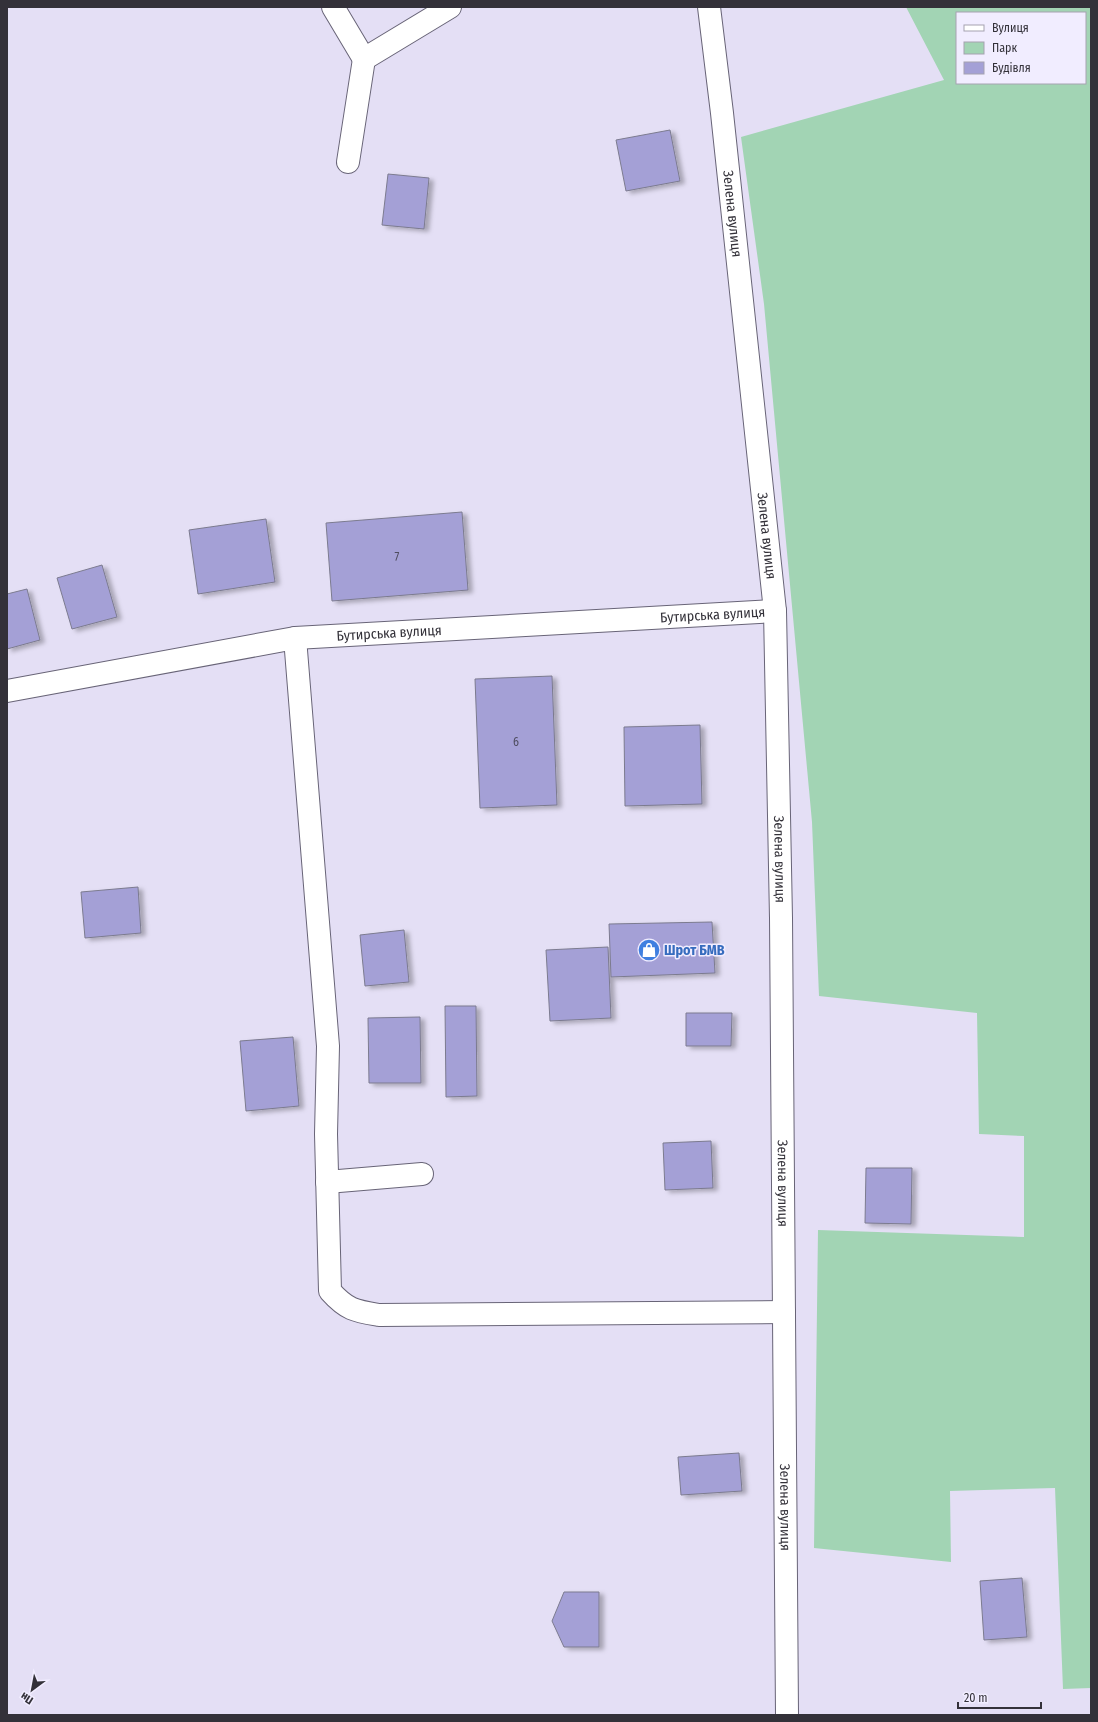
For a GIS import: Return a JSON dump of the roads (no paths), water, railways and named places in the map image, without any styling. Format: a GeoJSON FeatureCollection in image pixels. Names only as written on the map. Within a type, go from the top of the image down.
{"type":"FeatureCollection","features":[{"type":"Feature","properties":{"kind":"street"},"geometry":{"type":"LineString","coordinates":[[333,7],[364,58],[348,162]]}},
{"type":"Feature","properties":{"kind":"street"},"geometry":{"type":"LineString","coordinates":[[364,58],[450,7]]}},
{"type":"Feature","properties":{"kind":"street","name":"Зелена вулиця"},"geometry":{"type":"LineString","coordinates":[[709,7],[722,113],[775,611],[781,926],[787,1715]]}},
{"type":"Feature","properties":{"kind":"street","name":"Бутирська вулиця"},"geometry":{"type":"LineString","coordinates":[[7,691],[295,638],[775,611]]}},
{"type":"Feature","properties":{"kind":"street"},"geometry":{"type":"LineString","coordinates":[[295,638],[328,1046],[326,1134],[330,1291],[341,1303],[354,1310],[379,1315],[784,1312]]}},
{"type":"Feature","properties":{"kind":"street"},"geometry":{"type":"LineString","coordinates":[[327,1182],[422,1174]]}},
{"type":"Feature","properties":{"kind":"place","name":"Шрот БМВ"},"geometry":{"type":"Point","coordinates":[649,950]}}]}
